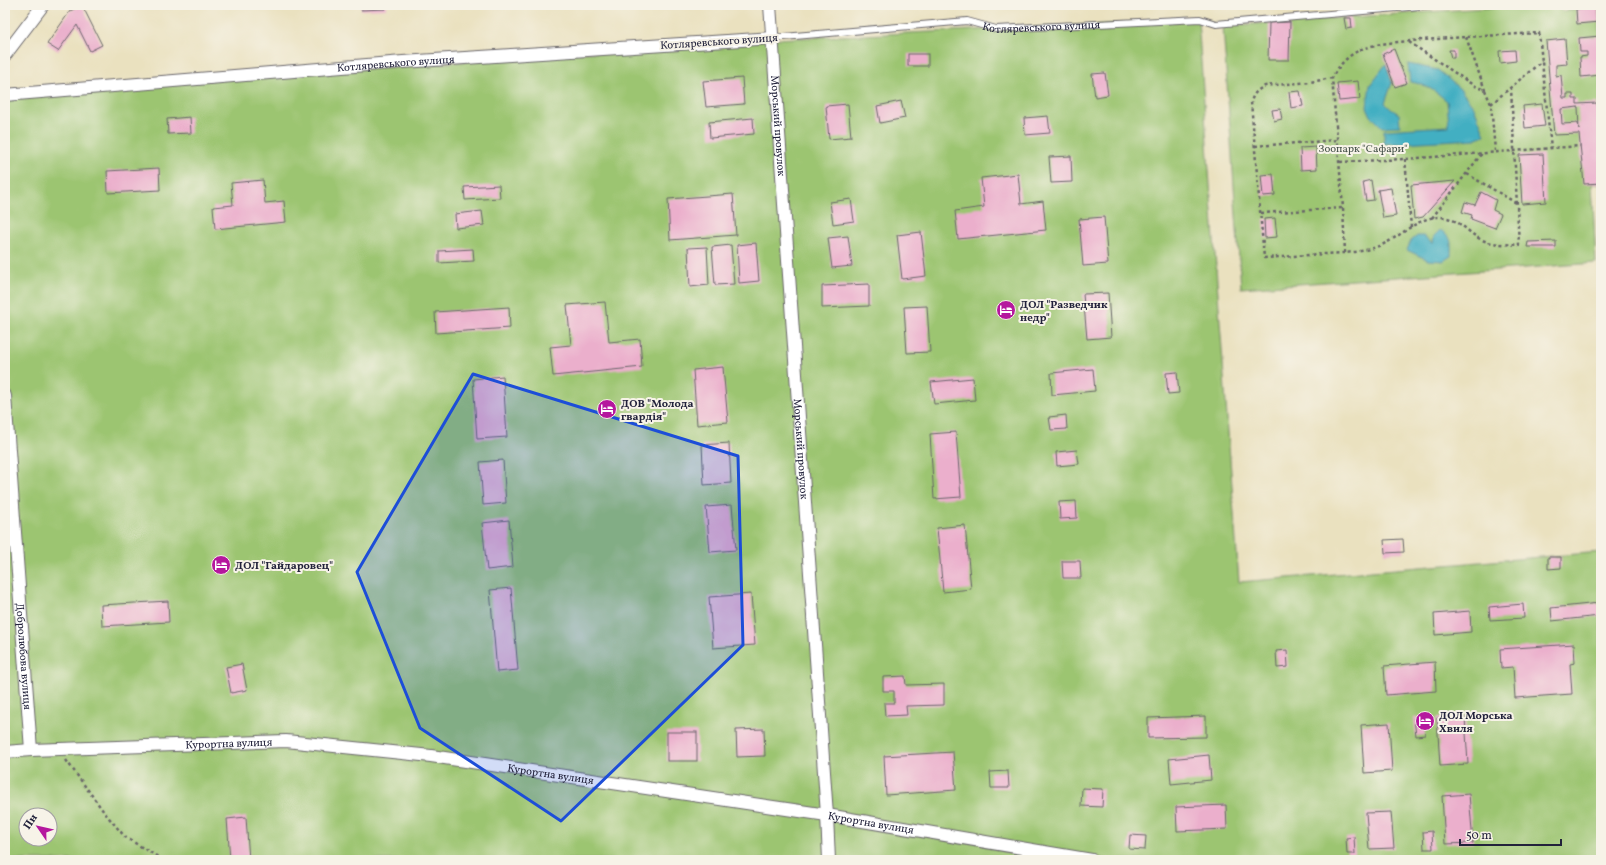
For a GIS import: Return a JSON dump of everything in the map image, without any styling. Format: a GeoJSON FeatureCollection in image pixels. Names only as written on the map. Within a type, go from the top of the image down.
{"type":"FeatureCollection","features":[{"type":"Feature","properties":{"kind":"street"},"geometry":{"type":"LineString","coordinates":[[5,55],[43,5]]}},
{"type":"Feature","properties":{"kind":"street","name":"Морський провулок"},"geometry":{"type":"LineString","coordinates":[[770,5],[829,860]]}},
{"type":"Feature","properties":{"kind":"street","name":"Котляревського вулиця"},"geometry":{"type":"LineString","coordinates":[[5,95],[403,62],[772,38]]}},
{"type":"Feature","properties":{"kind":"street","name":"Добролюбова вулиця"},"geometry":{"type":"LineString","coordinates":[[5,396],[31,750]]}},
{"type":"Feature","properties":{"kind":"street","name":"Курортна вулиця"},"geometry":{"type":"LineString","coordinates":[[5,752],[286,741],[431,756],[827,815],[1092,860]]}},
{"type":"Feature","properties":{"kind":"lane","name":"Котляревського вулиця"},"geometry":{"type":"LineString","coordinates":[[772,38],[967,21],[996,29],[1200,19],[1216,24],[1431,5]]}},
{"type":"Feature","properties":{"kind":"path"},"geometry":{"type":"LineString","coordinates":[[1346,253],[1340,162],[1332,78],[1340,65],[1352,54],[1374,46],[1409,42],[1539,33],[1551,148]]}},
{"type":"Feature","properties":{"kind":"path"},"geometry":{"type":"LineString","coordinates":[[1466,37],[1491,104],[1495,151]]}},
{"type":"Feature","properties":{"kind":"path"},"geometry":{"type":"LineString","coordinates":[[1409,42],[1473,85],[1485,90]]}},
{"type":"Feature","properties":{"kind":"path"},"geometry":{"type":"LineString","coordinates":[[1491,104],[1542,60]]}},
{"type":"Feature","properties":{"kind":"path"},"geometry":{"type":"LineString","coordinates":[[1332,78],[1310,82],[1265,86],[1253,95],[1251,102],[1264,258],[1346,253],[1374,248],[1385,244],[1411,227],[1432,218],[1441,217],[1451,219],[1461,224],[1479,238],[1489,242],[1519,245],[1515,150],[1510,88]]}},
{"type":"Feature","properties":{"kind":"path"},"geometry":{"type":"LineString","coordinates":[[1255,146],[1338,140]]}},
{"type":"Feature","properties":{"kind":"path"},"geometry":{"type":"LineString","coordinates":[[1340,162],[1406,159],[1495,151],[1580,146]]}},
{"type":"Feature","properties":{"kind":"path"},"geometry":{"type":"LineString","coordinates":[[1432,218],[1483,152]]}},
{"type":"Feature","properties":{"kind":"path"},"geometry":{"type":"LineString","coordinates":[[1406,159],[1411,227]]}},
{"type":"Feature","properties":{"kind":"path"},"geometry":{"type":"LineString","coordinates":[[1467,174],[1518,204]]}},
{"type":"Feature","properties":{"kind":"path"},"geometry":{"type":"LineString","coordinates":[[1261,212],[1343,208]]}},
{"type":"Feature","properties":{"kind":"path"},"geometry":{"type":"LineString","coordinates":[[65,760],[125,837],[163,860]]}},
{"type":"Feature","properties":{"kind":"highlighted area"},"geometry":{"type":"Polygon","coordinates":[[[473,374],[738,456],[743,645],[561,821],[420,728],[357,572],[473,374]]]}},
{"type":"Feature","properties":{"kind":"green space","name":"Зоопарк \"Сафари\""},"geometry":{"type":"Polygon","coordinates":[[[1529,5],[1561,5],[1562,11],[1598,7],[1601,47],[1601,183],[1592,184],[1596,263],[1241,288],[1223,26],[1529,5]]]}},
{"type":"Feature","properties":{"kind":"green space"},"geometry":{"type":"Polygon","coordinates":[[[1198,20],[1239,582],[1601,552],[1601,860],[1111,860],[946,834],[1093,860],[5,860],[5,408],[32,749],[5,390],[5,95],[774,39],[1198,20]]]}},
{"type":"Feature","properties":{"kind":"water"},"geometry":{"type":"Polygon","coordinates":[[[1386,64],[1392,83],[1385,103],[1399,114],[1400,126],[1382,127],[1371,116],[1367,107],[1370,85],[1386,64]]]}},
{"type":"Feature","properties":{"kind":"water"},"geometry":{"type":"Polygon","coordinates":[[[1408,64],[1438,70],[1460,89],[1474,107],[1485,135],[1475,139],[1384,144],[1384,130],[1449,126],[1447,101],[1430,88],[1421,84],[1410,82],[1408,64]]]}},
{"type":"Feature","properties":{"kind":"water"},"geometry":{"type":"Polygon","coordinates":[[[1440,230],[1447,235],[1451,243],[1451,256],[1443,261],[1428,260],[1407,250],[1411,241],[1417,236],[1424,236],[1433,244],[1434,236],[1440,230]]]}},
{"type":"Feature","properties":{"kind":"building"},"geometry":{"type":"Polygon","coordinates":[[[82,5],[102,45],[90,51],[77,25],[58,51],[47,44],[70,11],[82,5]]]}},
{"type":"Feature","properties":{"kind":"building"},"geometry":{"type":"Polygon","coordinates":[[[361,5],[386,5],[386,9],[361,10],[361,5]]]}},
{"type":"Feature","properties":{"kind":"building"},"geometry":{"type":"Polygon","coordinates":[[[1598,7],[1599,22],[1577,24],[1576,9],[1598,7]]]}},
{"type":"Feature","properties":{"kind":"building"},"geometry":{"type":"Polygon","coordinates":[[[1344,18],[1351,18],[1352,28],[1346,29],[1344,18]]]}},
{"type":"Feature","properties":{"kind":"building"},"geometry":{"type":"Polygon","coordinates":[[[1290,22],[1289,60],[1268,60],[1269,23],[1290,22]]]}},
{"type":"Feature","properties":{"kind":"building"},"geometry":{"type":"Polygon","coordinates":[[[1600,36],[1601,75],[1581,77],[1580,57],[1587,56],[1587,52],[1580,52],[1579,38],[1600,36]]]}},
{"type":"Feature","properties":{"kind":"building"},"geometry":{"type":"Polygon","coordinates":[[[1565,39],[1567,64],[1556,65],[1556,76],[1561,75],[1563,98],[1567,98],[1567,94],[1573,94],[1573,99],[1577,99],[1577,104],[1597,103],[1601,141],[1601,183],[1584,184],[1579,134],[1554,135],[1546,41],[1565,39]],[[1578,107],[1561,109],[1562,124],[1578,123],[1579,130],[1578,107]]]}},
{"type":"Feature","properties":{"kind":"building"},"geometry":{"type":"Polygon","coordinates":[[[1394,49],[1407,83],[1395,87],[1383,54],[1394,49]]]}},
{"type":"Feature","properties":{"kind":"building"},"geometry":{"type":"Polygon","coordinates":[[[1449,50],[1454,50],[1454,58],[1451,58],[1449,50]]]}},
{"type":"Feature","properties":{"kind":"building"},"geometry":{"type":"Polygon","coordinates":[[[1515,50],[1516,61],[1500,63],[1499,51],[1515,50]]]}},
{"type":"Feature","properties":{"kind":"building"},"geometry":{"type":"Polygon","coordinates":[[[908,54],[928,54],[928,66],[908,66],[908,54]]]}},
{"type":"Feature","properties":{"kind":"building"},"geometry":{"type":"Polygon","coordinates":[[[1105,73],[1108,95],[1095,97],[1092,74],[1105,73]]]}},
{"type":"Feature","properties":{"kind":"building"},"geometry":{"type":"Polygon","coordinates":[[[742,78],[744,104],[706,107],[703,81],[742,78]]]}},
{"type":"Feature","properties":{"kind":"building"},"geometry":{"type":"Polygon","coordinates":[[[1358,81],[1360,99],[1339,101],[1337,83],[1358,81]]]}},
{"type":"Feature","properties":{"kind":"building"},"geometry":{"type":"Polygon","coordinates":[[[1300,91],[1303,106],[1291,108],[1289,92],[1300,91]]]}},
{"type":"Feature","properties":{"kind":"building"},"geometry":{"type":"Polygon","coordinates":[[[901,101],[905,118],[880,123],[877,106],[901,101]]]}},
{"type":"Feature","properties":{"kind":"building"},"geometry":{"type":"Polygon","coordinates":[[[848,104],[851,137],[829,139],[826,106],[848,104]]]}},
{"type":"Feature","properties":{"kind":"building"},"geometry":{"type":"Polygon","coordinates":[[[1542,104],[1545,126],[1525,128],[1523,106],[1542,104]]]}},
{"type":"Feature","properties":{"kind":"building"},"geometry":{"type":"Polygon","coordinates":[[[1280,109],[1282,119],[1274,121],[1272,110],[1280,109]]]}},
{"type":"Feature","properties":{"kind":"building"},"geometry":{"type":"Polygon","coordinates":[[[1048,116],[1050,133],[1025,135],[1024,118],[1048,116]]]}},
{"type":"Feature","properties":{"kind":"building"},"geometry":{"type":"Polygon","coordinates":[[[190,117],[191,133],[168,134],[167,119],[190,117]]]}},
{"type":"Feature","properties":{"kind":"building"},"geometry":{"type":"Polygon","coordinates":[[[753,118],[754,134],[710,138],[709,122],[753,118]]]}},
{"type":"Feature","properties":{"kind":"building"},"geometry":{"type":"Polygon","coordinates":[[[1316,147],[1317,169],[1301,170],[1300,148],[1316,147]]]}},
{"type":"Feature","properties":{"kind":"building"},"geometry":{"type":"Polygon","coordinates":[[[1543,154],[1546,202],[1522,204],[1519,155],[1543,154]]]}},
{"type":"Feature","properties":{"kind":"building"},"geometry":{"type":"Polygon","coordinates":[[[1071,156],[1072,182],[1051,183],[1049,157],[1071,156]]]}},
{"type":"Feature","properties":{"kind":"building"},"geometry":{"type":"Polygon","coordinates":[[[159,168],[160,190],[108,193],[107,171],[159,168]]]}},
{"type":"Feature","properties":{"kind":"building"},"geometry":{"type":"Polygon","coordinates":[[[1018,174],[1021,204],[1043,201],[1046,230],[958,239],[955,211],[984,207],[981,178],[1018,174]]]}},
{"type":"Feature","properties":{"kind":"building"},"geometry":{"type":"Polygon","coordinates":[[[1273,174],[1275,195],[1263,196],[1261,175],[1273,174]]]}},
{"type":"Feature","properties":{"kind":"building"},"geometry":{"type":"Polygon","coordinates":[[[263,180],[265,203],[284,201],[286,222],[215,229],[213,207],[233,205],[231,183],[263,180]]]}},
{"type":"Feature","properties":{"kind":"building"},"geometry":{"type":"Polygon","coordinates":[[[1371,180],[1374,200],[1366,201],[1363,182],[1371,180]]]}},
{"type":"Feature","properties":{"kind":"building"},"geometry":{"type":"Polygon","coordinates":[[[1455,181],[1423,217],[1414,219],[1411,185],[1455,181]]]}},
{"type":"Feature","properties":{"kind":"building"},"geometry":{"type":"Polygon","coordinates":[[[499,185],[500,198],[465,200],[464,187],[499,185]]]}},
{"type":"Feature","properties":{"kind":"building"},"geometry":{"type":"Polygon","coordinates":[[[1391,188],[1396,216],[1383,218],[1378,190],[1391,188]]]}},
{"type":"Feature","properties":{"kind":"building"},"geometry":{"type":"Polygon","coordinates":[[[1481,192],[1496,200],[1493,210],[1501,214],[1495,228],[1471,219],[1472,215],[1462,212],[1465,202],[1475,205],[1481,192]]]}},
{"type":"Feature","properties":{"kind":"building"},"geometry":{"type":"Polygon","coordinates":[[[733,194],[736,235],[670,240],[668,199],[733,194]]]}},
{"type":"Feature","properties":{"kind":"building"},"geometry":{"type":"Polygon","coordinates":[[[851,199],[854,221],[833,224],[830,202],[851,199]]]}},
{"type":"Feature","properties":{"kind":"building"},"geometry":{"type":"Polygon","coordinates":[[[482,211],[484,225],[456,228],[455,214],[482,211]]]}},
{"type":"Feature","properties":{"kind":"building"},"geometry":{"type":"Polygon","coordinates":[[[1104,217],[1108,264],[1083,266],[1079,219],[1104,217]]]}},
{"type":"Feature","properties":{"kind":"building"},"geometry":{"type":"Polygon","coordinates":[[[1275,218],[1277,237],[1265,238],[1264,219],[1275,218]]]}},
{"type":"Feature","properties":{"kind":"building"},"geometry":{"type":"Polygon","coordinates":[[[921,232],[926,276],[902,279],[897,235],[921,232]]]}},
{"type":"Feature","properties":{"kind":"building"},"geometry":{"type":"Polygon","coordinates":[[[848,236],[852,266],[832,268],[828,238],[848,236]]]}},
{"type":"Feature","properties":{"kind":"building"},"geometry":{"type":"Polygon","coordinates":[[[1556,241],[1556,247],[1527,247],[1528,242],[1556,241]]]}},
{"type":"Feature","properties":{"kind":"building"},"geometry":{"type":"Polygon","coordinates":[[[756,243],[759,281],[739,283],[737,245],[756,243]]]}},
{"type":"Feature","properties":{"kind":"building"},"geometry":{"type":"Polygon","coordinates":[[[731,245],[734,284],[715,285],[712,247],[731,245]]]}},
{"type":"Feature","properties":{"kind":"building"},"geometry":{"type":"Polygon","coordinates":[[[707,247],[709,285],[690,287],[688,248],[707,247]]]}},
{"type":"Feature","properties":{"kind":"building"},"geometry":{"type":"Polygon","coordinates":[[[473,249],[474,261],[439,263],[439,251],[473,249]]]}},
{"type":"Feature","properties":{"kind":"building"},"geometry":{"type":"Polygon","coordinates":[[[869,284],[869,306],[822,308],[822,286],[869,284]]]}},
{"type":"Feature","properties":{"kind":"building"},"geometry":{"type":"Polygon","coordinates":[[[1108,293],[1111,337],[1087,339],[1083,294],[1108,293]]]}},
{"type":"Feature","properties":{"kind":"building"},"geometry":{"type":"Polygon","coordinates":[[[605,302],[609,342],[640,339],[642,367],[553,376],[550,347],[571,345],[567,305],[605,302]]]}},
{"type":"Feature","properties":{"kind":"building"},"geometry":{"type":"Polygon","coordinates":[[[927,306],[930,352],[907,353],[904,307],[927,306]]]}},
{"type":"Feature","properties":{"kind":"building"},"geometry":{"type":"Polygon","coordinates":[[[509,307],[510,328],[436,333],[435,312],[509,307]]]}},
{"type":"Feature","properties":{"kind":"building"},"geometry":{"type":"Polygon","coordinates":[[[723,367],[728,422],[697,425],[693,370],[723,367]]]}},
{"type":"Feature","properties":{"kind":"building"},"geometry":{"type":"Polygon","coordinates":[[[1093,369],[1095,391],[1052,395],[1051,373],[1093,369]]]}},
{"type":"Feature","properties":{"kind":"building"},"geometry":{"type":"Polygon","coordinates":[[[1177,372],[1179,393],[1168,394],[1166,373],[1177,372]]]}},
{"type":"Feature","properties":{"kind":"building"},"geometry":{"type":"Polygon","coordinates":[[[503,376],[507,437],[477,439],[473,379],[503,376]]]}},
{"type":"Feature","properties":{"kind":"building"},"geometry":{"type":"Polygon","coordinates":[[[973,378],[975,400],[934,404],[931,382],[973,378]]]}},
{"type":"Feature","properties":{"kind":"building"},"geometry":{"type":"Polygon","coordinates":[[[1066,415],[1067,429],[1051,430],[1049,417],[1066,415]]]}},
{"type":"Feature","properties":{"kind":"building"},"geometry":{"type":"Polygon","coordinates":[[[956,432],[961,497],[934,499],[930,434],[956,432]]]}},
{"type":"Feature","properties":{"kind":"building"},"geometry":{"type":"Polygon","coordinates":[[[729,443],[731,483],[704,485],[702,445],[729,443]]]}},
{"type":"Feature","properties":{"kind":"building"},"geometry":{"type":"Polygon","coordinates":[[[1077,450],[1079,464],[1057,466],[1056,452],[1077,450]]]}},
{"type":"Feature","properties":{"kind":"building"},"geometry":{"type":"Polygon","coordinates":[[[503,460],[506,503],[483,505],[480,462],[503,460]]]}},
{"type":"Feature","properties":{"kind":"building"},"geometry":{"type":"Polygon","coordinates":[[[1076,501],[1077,518],[1060,519],[1059,502],[1076,501]]]}},
{"type":"Feature","properties":{"kind":"building"},"geometry":{"type":"Polygon","coordinates":[[[732,505],[736,550],[710,552],[706,507],[732,505]]]}},
{"type":"Feature","properties":{"kind":"building"},"geometry":{"type":"Polygon","coordinates":[[[509,520],[513,567],[487,570],[482,523],[509,520]]]}},
{"type":"Feature","properties":{"kind":"building"},"geometry":{"type":"Polygon","coordinates":[[[965,525],[971,589],[943,592],[937,528],[965,525]]]}},
{"type":"Feature","properties":{"kind":"building"},"geometry":{"type":"Polygon","coordinates":[[[1403,539],[1404,552],[1385,553],[1384,540],[1403,539]]]}},
{"type":"Feature","properties":{"kind":"building"},"geometry":{"type":"Polygon","coordinates":[[[1548,557],[1561,557],[1561,568],[1548,569],[1548,557]]]}},
{"type":"Feature","properties":{"kind":"building"},"geometry":{"type":"Polygon","coordinates":[[[1062,561],[1080,561],[1081,578],[1063,578],[1062,561]]]}},
{"type":"Feature","properties":{"kind":"building"},"geometry":{"type":"Polygon","coordinates":[[[511,588],[518,670],[497,672],[490,590],[511,588]]]}},
{"type":"Feature","properties":{"kind":"building"},"geometry":{"type":"Polygon","coordinates":[[[751,594],[755,645],[713,648],[709,597],[751,594]]]}},
{"type":"Feature","properties":{"kind":"building"},"geometry":{"type":"Polygon","coordinates":[[[168,601],[169,622],[102,626],[101,605],[168,601]]]}},
{"type":"Feature","properties":{"kind":"building"},"geometry":{"type":"Polygon","coordinates":[[[1599,603],[1600,616],[1552,621],[1551,608],[1599,603]]]}},
{"type":"Feature","properties":{"kind":"building"},"geometry":{"type":"Polygon","coordinates":[[[1523,604],[1524,618],[1490,620],[1489,607],[1523,604]]]}},
{"type":"Feature","properties":{"kind":"building"},"geometry":{"type":"Polygon","coordinates":[[[1470,611],[1471,632],[1435,635],[1434,614],[1470,611]]]}},
{"type":"Feature","properties":{"kind":"building"},"geometry":{"type":"Polygon","coordinates":[[[1574,644],[1575,663],[1570,664],[1572,694],[1515,698],[1513,667],[1501,668],[1500,649],[1574,644]]]}},
{"type":"Feature","properties":{"kind":"building"},"geometry":{"type":"Polygon","coordinates":[[[1287,650],[1288,667],[1277,668],[1276,651],[1287,650]]]}},
{"type":"Feature","properties":{"kind":"building"},"geometry":{"type":"Polygon","coordinates":[[[1435,662],[1436,691],[1386,695],[1384,666],[1435,662]]]}},
{"type":"Feature","properties":{"kind":"building"},"geometry":{"type":"Polygon","coordinates":[[[242,664],[247,690],[231,693],[226,667],[242,664]]]}},
{"type":"Feature","properties":{"kind":"building"},"geometry":{"type":"Polygon","coordinates":[[[905,676],[906,685],[944,684],[944,705],[906,706],[907,715],[885,716],[884,703],[894,703],[894,691],[883,691],[883,677],[905,676]]]}},
{"type":"Feature","properties":{"kind":"building"},"geometry":{"type":"Polygon","coordinates":[[[1206,716],[1206,737],[1148,738],[1148,718],[1206,716]]]}},
{"type":"Feature","properties":{"kind":"building"},"geometry":{"type":"Polygon","coordinates":[[[1423,717],[1425,735],[1416,736],[1414,718],[1423,717]]]}},
{"type":"Feature","properties":{"kind":"building"},"geometry":{"type":"Polygon","coordinates":[[[1465,717],[1468,764],[1440,766],[1437,718],[1465,717]]]}},
{"type":"Feature","properties":{"kind":"building"},"geometry":{"type":"Polygon","coordinates":[[[1389,723],[1392,771],[1364,773],[1361,725],[1389,723]]]}},
{"type":"Feature","properties":{"kind":"building"},"geometry":{"type":"Polygon","coordinates":[[[764,729],[765,756],[737,757],[736,730],[764,729]]]}},
{"type":"Feature","properties":{"kind":"building"},"geometry":{"type":"Polygon","coordinates":[[[667,732],[697,732],[697,761],[667,761],[667,732]]]}},
{"type":"Feature","properties":{"kind":"building"},"geometry":{"type":"Polygon","coordinates":[[[953,752],[956,790],[886,795],[884,756],[953,752]]]}},
{"type":"Feature","properties":{"kind":"building"},"geometry":{"type":"Polygon","coordinates":[[[1209,755],[1211,780],[1171,784],[1169,759],[1209,755]]]}},
{"type":"Feature","properties":{"kind":"building"},"geometry":{"type":"Polygon","coordinates":[[[1008,771],[1009,788],[991,788],[990,772],[1008,771]]]}},
{"type":"Feature","properties":{"kind":"building"},"geometry":{"type":"Polygon","coordinates":[[[1082,788],[1103,789],[1102,807],[1081,806],[1082,788]]]}},
{"type":"Feature","properties":{"kind":"building"},"geometry":{"type":"Polygon","coordinates":[[[1469,794],[1473,843],[1445,844],[1442,796],[1469,794]]]}},
{"type":"Feature","properties":{"kind":"building"},"geometry":{"type":"Polygon","coordinates":[[[1226,805],[1227,829],[1177,831],[1176,807],[1226,805]]]}},
{"type":"Feature","properties":{"kind":"building"},"geometry":{"type":"Polygon","coordinates":[[[1391,812],[1394,848],[1369,849],[1366,813],[1391,812]]]}},
{"type":"Feature","properties":{"kind":"building"},"geometry":{"type":"Polygon","coordinates":[[[246,817],[249,860],[230,860],[227,819],[246,817]]]}},
{"type":"Feature","properties":{"kind":"building"},"geometry":{"type":"Polygon","coordinates":[[[1432,831],[1433,849],[1424,849],[1423,832],[1432,831]]]}},
{"type":"Feature","properties":{"kind":"building"},"geometry":{"type":"Polygon","coordinates":[[[1130,835],[1146,836],[1145,850],[1129,849],[1130,835]]]}},
{"type":"Feature","properties":{"kind":"building"},"geometry":{"type":"Polygon","coordinates":[[[1354,837],[1355,854],[1347,854],[1346,838],[1354,837]]]}},
{"type":"Feature","properties":{"kind":"place","name":"ДОЛ \"Разведчик недр\""},"geometry":{"type":"Point","coordinates":[1006,310]}},
{"type":"Feature","properties":{"kind":"place","name":"ДОВ \"Молода гвардія\""},"geometry":{"type":"Point","coordinates":[607,409]}},
{"type":"Feature","properties":{"kind":"place","name":"ДОЛ \"Гайдаровец\""},"geometry":{"type":"Point","coordinates":[221,565]}},
{"type":"Feature","properties":{"kind":"place","name":"ДОЛ Морська Хвиля"},"geometry":{"type":"Point","coordinates":[1425,721]}}]}
